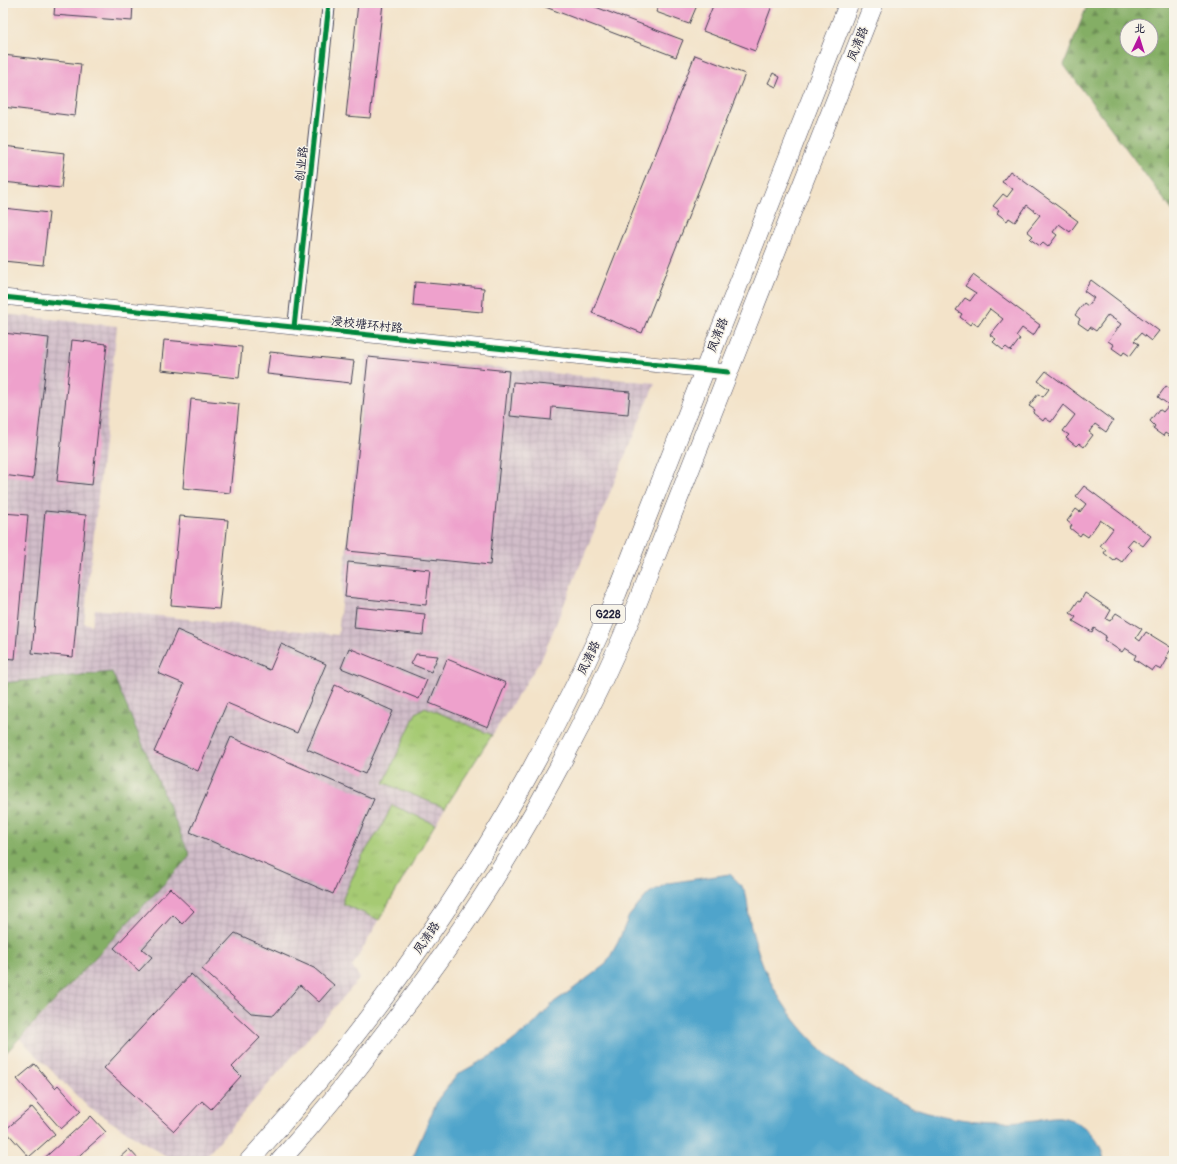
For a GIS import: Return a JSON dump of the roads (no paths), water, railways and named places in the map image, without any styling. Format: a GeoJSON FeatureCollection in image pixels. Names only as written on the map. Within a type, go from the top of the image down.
{"type":"FeatureCollection","features":[{"type":"Feature","properties":{"kind":"highway","name":"凤清路"},"geometry":{"type":"LineString","coordinates":[[249,1161],[311,1091],[391,988],[455,898],[507,814],[554,727],[598,639],[849,3]]}},
{"type":"Feature","properties":{"kind":"highway","name":"凤清路"},"geometry":{"type":"LineString","coordinates":[[280,1161],[328,1105],[418,990],[479,903],[527,824],[582,723],[619,646],[874,3]]}},
{"type":"Feature","properties":{"kind":"street","name":"创业路"},"geometry":{"type":"LineString","coordinates":[[294,327],[329,3]]}},
{"type":"Feature","properties":{"kind":"street","name":"浸校塘环村路"},"geometry":{"type":"LineString","coordinates":[[3,297],[728,372]]}},
{"type":"Feature","properties":{"kind":"water"},"geometry":{"type":"Polygon","coordinates":[[[730,874],[745,893],[749,919],[759,954],[769,978],[781,1000],[812,1040],[831,1058],[872,1087],[894,1099],[930,1113],[968,1120],[994,1122],[1036,1120],[1054,1117],[1066,1118],[1079,1124],[1090,1132],[1102,1150],[1104,1161],[411,1161],[438,1099],[458,1074],[501,1050],[534,1024],[554,1002],[606,964],[618,942],[629,916],[649,893],[668,883],[730,874]]]}}]}
